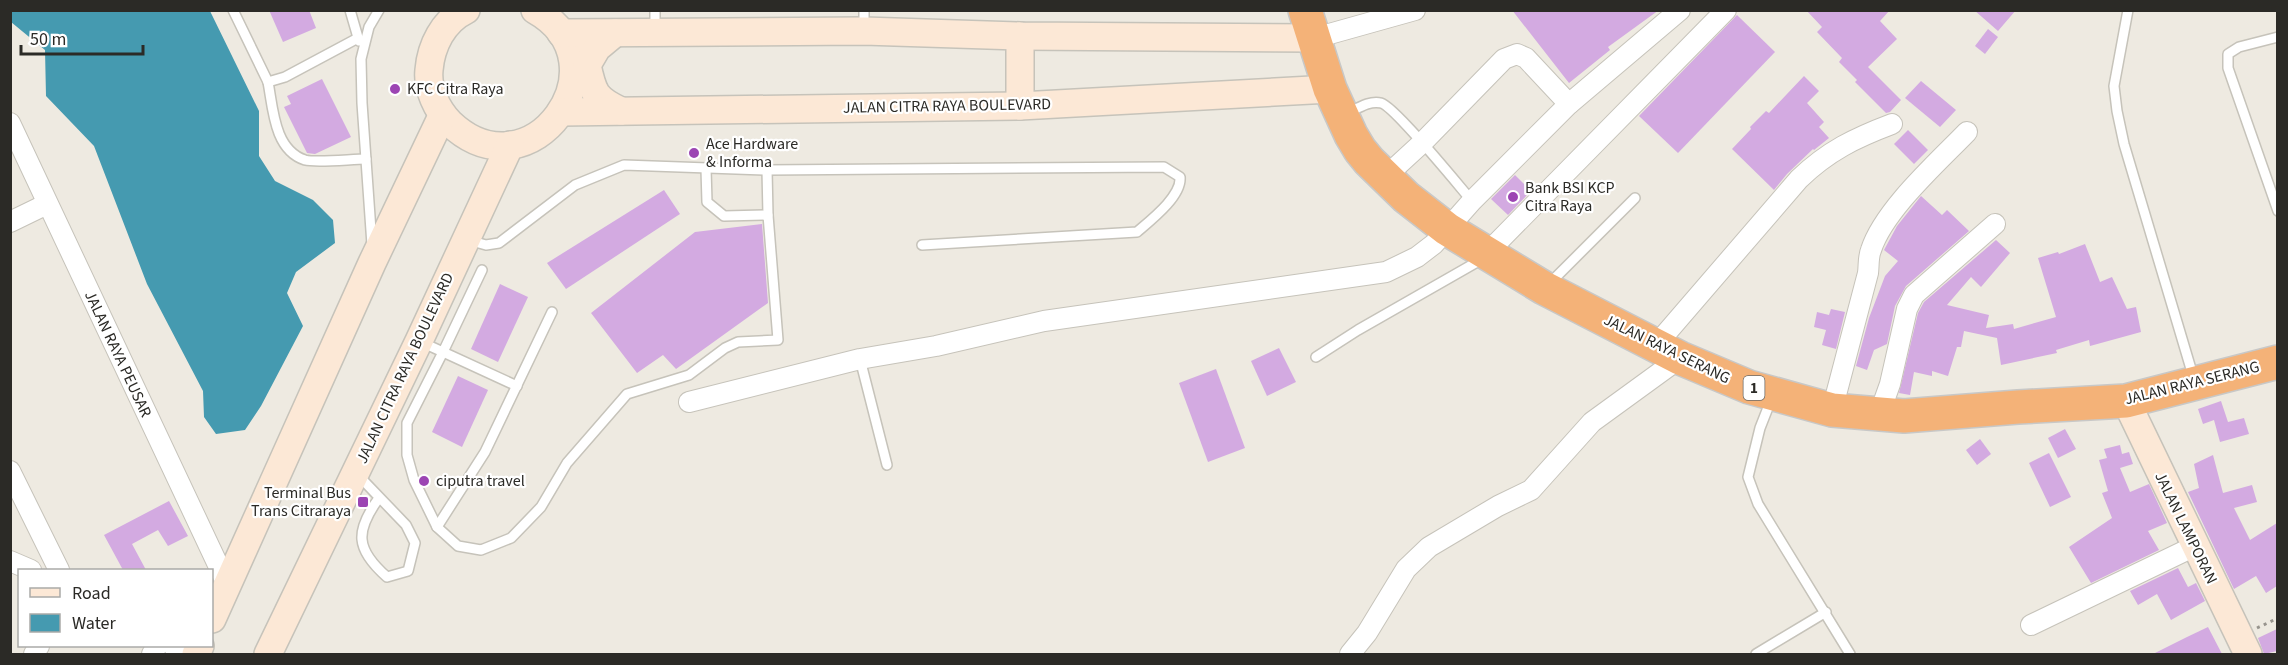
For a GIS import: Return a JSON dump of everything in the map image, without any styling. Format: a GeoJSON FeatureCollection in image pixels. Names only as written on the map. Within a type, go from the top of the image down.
{"type":"FeatureCollection","features":[{"type":"Feature","properties":{"kind":"highway","name":"JALAN RAYA SERANG"},"geometry":{"type":"LineString","coordinates":[[1310,24],[1336,102],[1360,150],[1406,197],[1447,229],[1544,288],[1668,352],[1773,395],[1832,410],[1879,415],[1941,415],[2018,407],[2126,401],[2277,362]]}},
{"type":"Feature","properties":{"kind":"main road"},"geometry":{"type":"LineString","coordinates":[[466,10],[442,30],[432,50],[428,72],[432,95],[442,116],[461,133],[484,144],[510,145],[531,139],[549,128],[562,112],[571,93],[573,72],[570,52],[561,33],[545,16],[535,10]]}},
{"type":"Feature","properties":{"kind":"main road"},"geometry":{"type":"LineString","coordinates":[[561,33],[615,33],[655,22],[864,21],[1020,36],[1310,24]]}},
{"type":"Feature","properties":{"kind":"main road"},"geometry":{"type":"LineString","coordinates":[[615,33],[597,48],[587,65],[591,84],[602,102],[621,111]]}},
{"type":"Feature","properties":{"kind":"main road"},"geometry":{"type":"LineString","coordinates":[[1020,36],[1020,106]]}},
{"type":"Feature","properties":{"kind":"main road","name":"JALAN CITRA RAYA BOULEVARD"},"geometry":{"type":"LineString","coordinates":[[562,112],[1336,102]]}},
{"type":"Feature","properties":{"kind":"main road"},"geometry":{"type":"LineString","coordinates":[[213,617],[372,263],[442,116]]}},
{"type":"Feature","properties":{"kind":"main road","name":"JALAN CITRA RAYA BOULEVARD"},"geometry":{"type":"LineString","coordinates":[[268,654],[356,473],[431,347],[466,240],[510,145]]}},
{"type":"Feature","properties":{"kind":"main road","name":"JALAN LAMPORAN"},"geometry":{"type":"LineString","coordinates":[[2126,401],[2248,654]]}},
{"type":"Feature","properties":{"kind":"street"},"geometry":{"type":"LineString","coordinates":[[1310,24],[1415,10]]}},
{"type":"Feature","properties":{"kind":"street"},"geometry":{"type":"LineString","coordinates":[[689,402],[860,359],[936,346],[1044,321],[1386,272],[1417,257],[1569,104],[1680,10]]}},
{"type":"Feature","properties":{"kind":"street"},"geometry":{"type":"LineString","coordinates":[[1487,255],[1726,10]]}},
{"type":"Feature","properties":{"kind":"street"},"geometry":{"type":"LineString","coordinates":[[1385,177],[1422,143],[1504,59],[1517,54],[1526,58],[1569,104]]}},
{"type":"Feature","properties":{"kind":"street","name":"JALAN RAYA PEUSAR"},"geometry":{"type":"LineString","coordinates":[[10,123],[227,584]]}},
{"type":"Feature","properties":{"kind":"street"},"geometry":{"type":"LineString","coordinates":[[1350,654],[1367,633],[1406,569],[1428,547],[1498,506],[1531,490],[1592,422],[1668,352],[1787,193],[1816,162],[1836,148],[1892,124]]}},
{"type":"Feature","properties":{"kind":"street"},"geometry":{"type":"LineString","coordinates":[[1832,410],[1868,273],[1870,253],[1877,234],[1903,200],[1967,132]]}},
{"type":"Feature","properties":{"kind":"street"},"geometry":{"type":"LineString","coordinates":[[10,222],[47,204]]}},
{"type":"Feature","properties":{"kind":"street"},"geometry":{"type":"LineString","coordinates":[[1879,415],[1890,384],[1907,309],[1914,296],[1995,224]]}},
{"type":"Feature","properties":{"kind":"street"},"geometry":{"type":"LineString","coordinates":[[10,471],[59,569]]}},
{"type":"Feature","properties":{"kind":"street"},"geometry":{"type":"LineString","coordinates":[[2031,626],[2194,546]]}},
{"type":"Feature","properties":{"kind":"street"},"geometry":{"type":"LineString","coordinates":[[10,561],[29,569]]}},
{"type":"Feature","properties":{"kind":"lane"},"geometry":{"type":"LineString","coordinates":[[233,10],[268,82],[279,134],[287,147],[306,160],[366,159]]}},
{"type":"Feature","properties":{"kind":"lane"},"geometry":{"type":"LineString","coordinates":[[350,10],[363,48]]}},
{"type":"Feature","properties":{"kind":"lane"},"geometry":{"type":"LineString","coordinates":[[372,263],[362,103],[363,48],[369,27],[378,10]]}},
{"type":"Feature","properties":{"kind":"lane"},"geometry":{"type":"LineString","coordinates":[[2128,10],[2114,86],[2117,111],[2124,144],[2195,384]]}},
{"type":"Feature","properties":{"kind":"lane"},"geometry":{"type":"LineString","coordinates":[[2277,37],[2239,47],[2228,54],[2228,68],[2277,212]]}},
{"type":"Feature","properties":{"kind":"lane"},"geometry":{"type":"LineString","coordinates":[[268,82],[285,77],[358,38]]}},
{"type":"Feature","properties":{"kind":"lane"},"geometry":{"type":"LineString","coordinates":[[1336,102],[1384,104],[1422,143],[1472,201]]}},
{"type":"Feature","properties":{"kind":"lane"},"geometry":{"type":"LineString","coordinates":[[466,240],[486,245],[499,243],[575,185],[624,165],[767,170],[1164,167],[1180,177],[1181,185],[1174,195],[1159,213],[1137,232],[922,245]]}},
{"type":"Feature","properties":{"kind":"lane"},"geometry":{"type":"LineString","coordinates":[[706,169],[707,202],[723,216],[768,215]]}},
{"type":"Feature","properties":{"kind":"lane"},"geometry":{"type":"LineString","coordinates":[[482,270],[431,347],[407,423],[406,455],[414,480],[437,527],[458,546],[481,550],[511,538],[541,507],[567,463],[627,394],[689,375],[725,348],[738,342],[778,340],[768,215],[767,170]]}},
{"type":"Feature","properties":{"kind":"lane"},"geometry":{"type":"LineString","coordinates":[[1544,288],[1635,198]]}},
{"type":"Feature","properties":{"kind":"lane"},"geometry":{"type":"LineString","coordinates":[[1316,357],[1487,255]]}},
{"type":"Feature","properties":{"kind":"lane"},"geometry":{"type":"LineString","coordinates":[[437,527],[485,452],[552,312]]}},
{"type":"Feature","properties":{"kind":"lane"},"geometry":{"type":"LineString","coordinates":[[431,347],[516,386]]}},
{"type":"Feature","properties":{"kind":"lane"},"geometry":{"type":"LineString","coordinates":[[860,359],[887,465]]}},
{"type":"Feature","properties":{"kind":"lane"},"geometry":{"type":"LineString","coordinates":[[1773,395],[1760,429],[1748,477],[1758,504],[1850,654]]}},
{"type":"Feature","properties":{"kind":"lane"},"geometry":{"type":"LineString","coordinates":[[356,473],[406,525],[415,543],[408,571],[387,577],[372,564],[360,536],[366,516],[379,498]]}},
{"type":"Feature","properties":{"kind":"lane"},"geometry":{"type":"LineString","coordinates":[[1756,654],[1826,612]]}},
{"type":"Feature","properties":{"kind":"water"},"geometry":{"type":"Polygon","coordinates":[[[10,11],[210,11],[259,111],[259,156],[275,181],[313,200],[333,220],[335,243],[296,272],[287,293],[303,326],[261,406],[245,430],[216,434],[204,417],[203,391],[147,284],[94,146],[46,96],[45,50],[11,22],[10,11]]]}},
{"type":"Feature","properties":{"kind":"building"},"geometry":{"type":"Polygon","coordinates":[[[269,10],[309,10],[316,28],[283,42],[269,10]]]}},
{"type":"Feature","properties":{"kind":"building"},"geometry":{"type":"Polygon","coordinates":[[[1512,10],[1659,10],[1608,47],[1610,50],[1569,83],[1512,10]]]}},
{"type":"Feature","properties":{"kind":"building"},"geometry":{"type":"Polygon","coordinates":[[[1806,10],[1890,10],[1880,21],[1897,39],[1868,67],[1901,100],[1890,112],[1886,113],[1855,82],[1857,80],[1839,62],[1842,58],[1817,32],[1822,27],[1806,10]]]}},
{"type":"Feature","properties":{"kind":"building"},"geometry":{"type":"Polygon","coordinates":[[[1974,10],[2016,10],[1998,31],[1974,10]]]}},
{"type":"Feature","properties":{"kind":"building"},"geometry":{"type":"Polygon","coordinates":[[[1737,15],[1775,52],[1678,153],[1639,116],[1737,15]]]}},
{"type":"Feature","properties":{"kind":"building"},"geometry":{"type":"Polygon","coordinates":[[[1988,29],[1998,37],[1985,54],[1975,46],[1988,29]]]}},
{"type":"Feature","properties":{"kind":"building"},"geometry":{"type":"Polygon","coordinates":[[[1804,76],[1819,91],[1807,103],[1824,122],[1819,127],[1829,138],[1813,149],[1774,190],[1732,149],[1751,129],[1750,127],[1766,111],[1769,113],[1804,76]]]}},
{"type":"Feature","properties":{"kind":"building"},"geometry":{"type":"Polygon","coordinates":[[[322,79],[351,137],[315,154],[307,153],[284,107],[291,104],[287,96],[322,79]]]}},
{"type":"Feature","properties":{"kind":"building"},"geometry":{"type":"Polygon","coordinates":[[[1921,81],[1956,110],[1940,127],[1905,98],[1921,81]]]}},
{"type":"Feature","properties":{"kind":"building"},"geometry":{"type":"Polygon","coordinates":[[[1908,130],[1928,150],[1914,164],[1894,144],[1908,130]]]}},
{"type":"Feature","properties":{"kind":"building","name":"Bank BSI KCP Citra Raya"},"geometry":{"type":"Polygon","coordinates":[[[1515,175],[1531,191],[1508,215],[1491,199],[1515,175]]]}},
{"type":"Feature","properties":{"kind":"building"},"geometry":{"type":"Polygon","coordinates":[[[664,190],[680,214],[566,289],[547,263],[664,190]]]}},
{"type":"Feature","properties":{"kind":"building"},"geometry":{"type":"Polygon","coordinates":[[[1921,196],[1942,215],[1947,210],[1969,231],[1906,286],[1895,306],[1887,344],[1874,350],[1867,370],[1856,366],[1869,318],[1885,276],[1898,261],[1884,250],[1897,226],[1921,196]]]}},
{"type":"Feature","properties":{"kind":"building"},"geometry":{"type":"Polygon","coordinates":[[[762,224],[768,303],[676,369],[663,355],[637,373],[591,313],[695,232],[762,224]]]}},
{"type":"Feature","properties":{"kind":"building"},"geometry":{"type":"Polygon","coordinates":[[[1996,240],[2010,253],[1981,287],[1971,277],[1947,305],[1989,315],[1986,328],[2013,324],[2014,329],[2056,317],[2038,258],[2058,252],[2059,254],[2085,244],[2100,282],[2112,277],[2127,309],[2136,307],[2141,332],[2090,346],[2089,340],[2056,350],[2057,353],[2001,365],[1997,338],[1964,331],[1961,347],[1957,347],[1948,376],[1932,371],[1932,376],[1914,372],[1910,395],[1899,393],[1918,313],[1924,302],[1996,240]]]}},
{"type":"Feature","properties":{"kind":"building"},"geometry":{"type":"Polygon","coordinates":[[[500,284],[528,297],[498,362],[471,349],[500,284]]]}},
{"type":"Feature","properties":{"kind":"building"},"geometry":{"type":"Polygon","coordinates":[[[1831,309],[1845,312],[1836,349],[1822,345],[1826,330],[1814,327],[1817,312],[1829,315],[1831,309]]]}},
{"type":"Feature","properties":{"kind":"building"},"geometry":{"type":"Polygon","coordinates":[[[1279,348],[1296,382],[1267,396],[1251,361],[1279,348]]]}},
{"type":"Feature","properties":{"kind":"building"},"geometry":{"type":"Polygon","coordinates":[[[1216,369],[1245,448],[1208,462],[1179,383],[1216,369]]]}},
{"type":"Feature","properties":{"kind":"building"},"geometry":{"type":"Polygon","coordinates":[[[458,376],[488,390],[462,447],[432,432],[458,376]]]}},
{"type":"Feature","properties":{"kind":"building"},"geometry":{"type":"Polygon","coordinates":[[[2221,401],[2228,422],[2244,418],[2249,434],[2220,442],[2214,420],[2203,424],[2198,409],[2221,401]]]}},
{"type":"Feature","properties":{"kind":"building"},"geometry":{"type":"Polygon","coordinates":[[[2065,429],[2076,449],[2058,458],[2048,438],[2065,429]]]}},
{"type":"Feature","properties":{"kind":"building"},"geometry":{"type":"Polygon","coordinates":[[[1980,439],[1991,454],[1977,465],[1966,450],[1980,439]]]}},
{"type":"Feature","properties":{"kind":"building"},"geometry":{"type":"Polygon","coordinates":[[[2120,445],[2122,454],[2129,452],[2133,464],[2120,468],[2130,492],[2149,484],[2167,523],[2148,531],[2159,550],[2091,583],[2069,547],[2112,518],[2102,493],[2108,491],[2099,460],[2107,458],[2104,449],[2120,445]]]}},
{"type":"Feature","properties":{"kind":"building"},"geometry":{"type":"Polygon","coordinates":[[[2049,453],[2071,497],[2050,507],[2029,463],[2049,453]]]}},
{"type":"Feature","properties":{"kind":"building"},"geometry":{"type":"Polygon","coordinates":[[[2213,455],[2223,493],[2252,485],[2257,502],[2234,508],[2250,540],[2277,523],[2277,586],[2266,593],[2256,576],[2234,589],[2188,492],[2199,488],[2194,464],[2213,455]]]}},
{"type":"Feature","properties":{"kind":"building"},"geometry":{"type":"Polygon","coordinates":[[[169,501],[188,536],[168,546],[158,530],[132,544],[145,569],[122,569],[104,535],[169,501]]]}},
{"type":"Feature","properties":{"kind":"building"},"geometry":{"type":"Polygon","coordinates":[[[2178,568],[2188,587],[2196,583],[2205,601],[2171,620],[2157,594],[2138,605],[2130,591],[2178,568]]]}},
{"type":"Feature","properties":{"kind":"building"},"geometry":{"type":"Polygon","coordinates":[[[2208,627],[2222,654],[2153,654],[2187,637],[2208,627]]]}},
{"type":"Feature","properties":{"kind":"building"},"geometry":{"type":"Polygon","coordinates":[[[2277,629],[2277,651],[2264,654],[2258,638],[2277,629]]]}},
{"type":"Feature","properties":{"kind":"place","name":"KFC Citra Raya"},"geometry":{"type":"Point","coordinates":[395,89]}},
{"type":"Feature","properties":{"kind":"place","name":"Ace Hardware & Informa"},"geometry":{"type":"Point","coordinates":[694,153]}},
{"type":"Feature","properties":{"kind":"place","name":"Bank BSI KCP Citra Raya"},"geometry":{"type":"Point","coordinates":[1513,197]}},
{"type":"Feature","properties":{"kind":"place","name":"ciputra travel"},"geometry":{"type":"Point","coordinates":[424,481]}},
{"type":"Feature","properties":{"kind":"place","name":"Terminal Bus Trans Citraraya"},"geometry":{"type":"Point","coordinates":[363,502]}}]}
